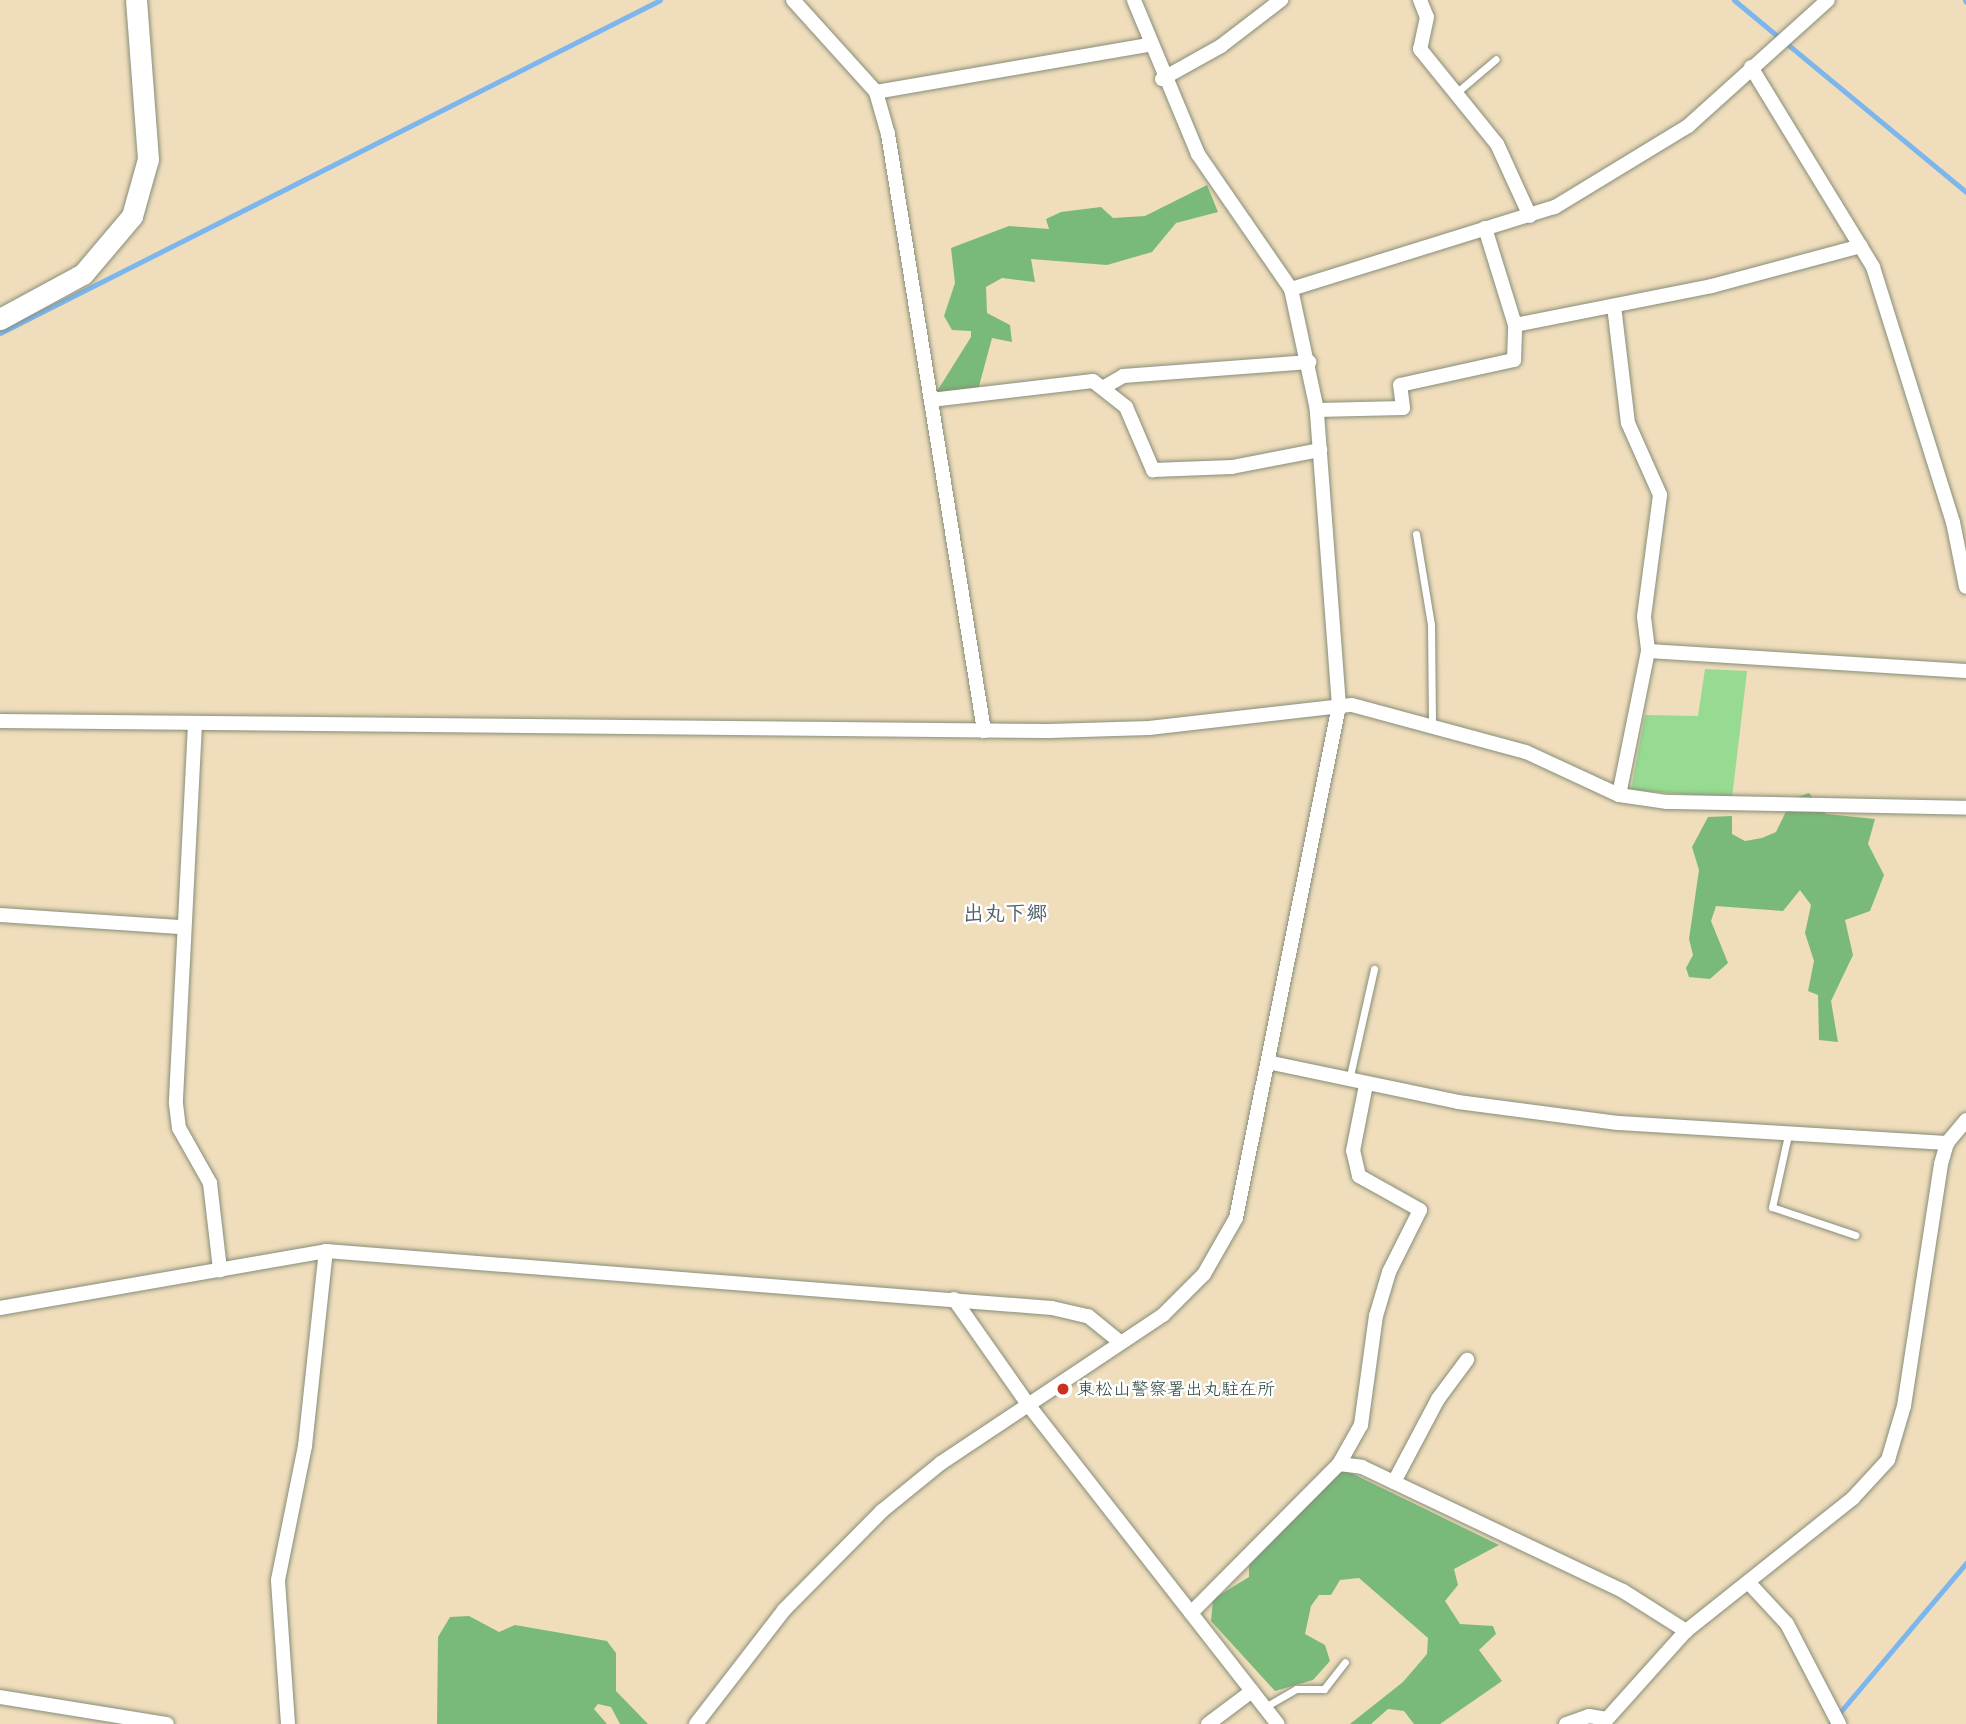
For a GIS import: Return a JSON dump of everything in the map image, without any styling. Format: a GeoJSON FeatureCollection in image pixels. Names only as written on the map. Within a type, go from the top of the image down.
{"type":"FeatureCollection","features":[{"type":"Feature","properties":{"kind":"street"},"geometry":{"type":"LineString","coordinates":[[0,319],[83,274],[132,216],[148,159],[136,0]]}},
{"type":"Feature","properties":{"kind":"street"},"geometry":{"type":"LineString","coordinates":[[793,0],[876,92],[931,400],[984,731]]}},
{"type":"Feature","properties":{"kind":"street"},"geometry":{"type":"LineString","coordinates":[[696,1724],[827,1563],[941,1463],[1030,1407],[1120,1342],[1163,1315],[1223,1248],[1272,1063],[1339,706],[1317,410],[1309,362],[1291,289],[1198,154],[1162,79],[1134,0]]}},
{"type":"Feature","properties":{"kind":"street"},"geometry":{"type":"LineString","coordinates":[[1162,79],[1221,46],[1281,0]]}},
{"type":"Feature","properties":{"kind":"street"},"geometry":{"type":"LineString","coordinates":[[1420,0],[1427,18],[1420,48],[1497,144],[1530,216]]}},
{"type":"Feature","properties":{"kind":"street"},"geometry":{"type":"LineString","coordinates":[[1291,289],[1530,216],[1688,126],[1828,0]]}},
{"type":"Feature","properties":{"kind":"street"},"geometry":{"type":"LineString","coordinates":[[876,92],[1149,46]]}},
{"type":"Feature","properties":{"kind":"street"},"geometry":{"type":"LineString","coordinates":[[1751,67],[1861,246],[1952,522],[1966,587]]}},
{"type":"Feature","properties":{"kind":"street"},"geometry":{"type":"LineString","coordinates":[[1317,410],[1403,408],[1400,385],[1514,360],[1515,325],[1485,228]]}},
{"type":"Feature","properties":{"kind":"street"},"geometry":{"type":"LineString","coordinates":[[1515,325],[1614,306],[1861,246]]}},
{"type":"Feature","properties":{"kind":"street"},"geometry":{"type":"LineString","coordinates":[[1614,306],[1628,423],[1660,495],[1644,617],[1648,651],[1619,795]]}},
{"type":"Feature","properties":{"kind":"street"},"geometry":{"type":"LineString","coordinates":[[1106,386],[1123,376],[1309,362]]}},
{"type":"Feature","properties":{"kind":"street"},"geometry":{"type":"LineString","coordinates":[[931,400],[1093,381],[1106,386],[1126,407],[1153,470],[1232,467],[1320,450]]}},
{"type":"Feature","properties":{"kind":"street"},"geometry":{"type":"LineString","coordinates":[[1648,651],[1966,671]]}},
{"type":"Feature","properties":{"kind":"street"},"geometry":{"type":"LineString","coordinates":[[0,722],[984,731],[1149,728],[1339,706],[1432,723],[1526,751],[1619,795],[1667,802],[1966,808]]}},
{"type":"Feature","properties":{"kind":"street"},"geometry":{"type":"LineString","coordinates":[[195,724],[180,927],[176,1104],[179,1128],[210,1183],[220,1270]]}},
{"type":"Feature","properties":{"kind":"street"},"geometry":{"type":"LineString","coordinates":[[0,915],[180,927]]}},
{"type":"Feature","properties":{"kind":"street"},"geometry":{"type":"LineString","coordinates":[[1272,1063],[1366,1085],[1618,1123],[1947,1143]]}},
{"type":"Feature","properties":{"kind":"street"},"geometry":{"type":"LineString","coordinates":[[1191,1613],[1339,1464],[1361,1425],[1376,1316],[1389,1272],[1420,1210],[1359,1176],[1353,1152],[1366,1085]]}},
{"type":"Feature","properties":{"kind":"street"},"geometry":{"type":"LineString","coordinates":[[1566,1724],[1589,1716],[1608,1722],[1686,1631],[1853,1498],[1888,1460],[1905,1406],[1947,1143],[1966,1120]]}},
{"type":"Feature","properties":{"kind":"street"},"geometry":{"type":"LineString","coordinates":[[0,1308],[326,1251],[954,1299],[1088,1316],[1120,1342]]}},
{"type":"Feature","properties":{"kind":"street"},"geometry":{"type":"LineString","coordinates":[[288,1724],[278,1580],[305,1446],[326,1251]]}},
{"type":"Feature","properties":{"kind":"street"},"geometry":{"type":"LineString","coordinates":[[954,1299],[1030,1407],[1278,1724]]}},
{"type":"Feature","properties":{"kind":"street"},"geometry":{"type":"LineString","coordinates":[[1394,1482],[1438,1399],[1467,1360]]}},
{"type":"Feature","properties":{"kind":"street"},"geometry":{"type":"LineString","coordinates":[[1339,1464],[1394,1482],[1623,1591],[1686,1631]]}},
{"type":"Feature","properties":{"kind":"street"},"geometry":{"type":"LineString","coordinates":[[1749,1583],[1787,1624],[1839,1724]]}},
{"type":"Feature","properties":{"kind":"street"},"geometry":{"type":"LineString","coordinates":[[1208,1724],[1252,1691]]}},
{"type":"Feature","properties":{"kind":"street"},"geometry":{"type":"LineString","coordinates":[[0,1697],[167,1724]]}},
{"type":"Feature","properties":{"kind":"lane"},"geometry":{"type":"LineString","coordinates":[[1456,93],[1496,59]]}},
{"type":"Feature","properties":{"kind":"lane"},"geometry":{"type":"LineString","coordinates":[[1416,534],[1431,625],[1432,723]]}},
{"type":"Feature","properties":{"kind":"lane"},"geometry":{"type":"LineString","coordinates":[[1348,1080],[1374,969]]}},
{"type":"Feature","properties":{"kind":"lane"},"geometry":{"type":"LineString","coordinates":[[1788,1135],[1772,1207],[1855,1235]]}},
{"type":"Feature","properties":{"kind":"lane"},"geometry":{"type":"LineString","coordinates":[[1265,1707],[1296,1689],[1324,1689],[1345,1662]]}},
{"type":"Feature","properties":{"kind":"green space"},"geometry":{"type":"Polygon","coordinates":[[[1207,185],[1218,212],[1176,223],[1152,252],[1107,265],[1031,259],[1035,282],[1002,278],[986,287],[987,313],[1010,325],[1012,342],[992,338],[978,390],[934,396],[971,337],[971,331],[952,330],[944,316],[955,283],[951,248],[1009,226],[1049,229],[1046,219],[1061,212],[1101,207],[1113,218],[1145,216],[1207,185]]]}},
{"type":"Feature","properties":{"kind":"green space"},"geometry":{"type":"Polygon","coordinates":[[[1705,669],[1747,671],[1732,798],[1631,790],[1645,715],[1698,716],[1705,669]]]}},
{"type":"Feature","properties":{"kind":"green space"},"geometry":{"type":"Polygon","coordinates":[[[1809,793],[1826,814],[1875,819],[1868,844],[1884,875],[1870,911],[1845,920],[1853,955],[1831,1001],[1838,1042],[1819,1040],[1818,995],[1808,991],[1814,961],[1805,933],[1811,905],[1800,890],[1783,911],[1716,906],[1711,921],[1728,963],[1710,979],[1689,977],[1686,968],[1693,955],[1689,939],[1699,870],[1692,847],[1708,817],[1732,816],[1732,834],[1745,841],[1762,838],[1776,832],[1792,799],[1809,793]]]}},
{"type":"Feature","properties":{"kind":"green space"},"geometry":{"type":"Polygon","coordinates":[[[1343,1469],[1499,1545],[1454,1569],[1458,1585],[1445,1601],[1460,1624],[1493,1626],[1496,1634],[1479,1650],[1502,1681],[1440,1724],[1414,1724],[1404,1711],[1388,1709],[1371,1724],[1350,1724],[1403,1682],[1427,1654],[1428,1638],[1359,1578],[1340,1580],[1331,1595],[1319,1595],[1311,1606],[1305,1634],[1325,1645],[1330,1661],[1313,1680],[1275,1691],[1211,1621],[1213,1599],[1249,1577],[1249,1559],[1343,1469]]]}},
{"type":"Feature","properties":{"kind":"green space"},"geometry":{"type":"Polygon","coordinates":[[[469,1616],[499,1632],[515,1625],[607,1641],[616,1653],[616,1691],[648,1724],[620,1724],[611,1707],[598,1704],[594,1709],[607,1724],[437,1724],[438,1637],[450,1617],[469,1616]]]}},
{"type":"Feature","properties":{"kind":"waterway"},"geometry":{"type":"LineString","coordinates":[[0,333],[660,0]]}},
{"type":"Feature","properties":{"kind":"waterway"},"geometry":{"type":"LineString","coordinates":[[1734,0],[1966,192]]}},
{"type":"Feature","properties":{"kind":"waterway"},"geometry":{"type":"LineString","coordinates":[[1830,1724],[1966,1563]]}},
{"type":"Feature","properties":{"kind":"place","name":"東松山警察署出丸駐在所"},"geometry":{"type":"Point","coordinates":[1063,1389]}},
{"type":"Feature","properties":{"kind":"district","name":"出丸下郷"},"geometry":{"type":"Point","coordinates":[1005,913]}}]}
